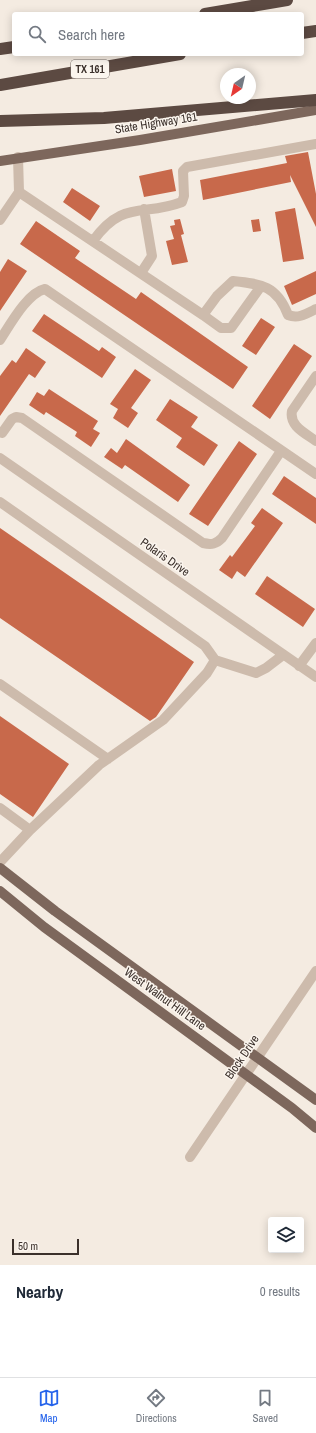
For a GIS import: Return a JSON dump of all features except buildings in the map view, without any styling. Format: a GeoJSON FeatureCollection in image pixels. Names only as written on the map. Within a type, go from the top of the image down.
{"type":"FeatureCollection","features":[{"type":"Feature","properties":{"kind":"highway"},"geometry":{"type":"LineString","coordinates":[[217,12],[287,0]]}},
{"type":"Feature","properties":{"kind":"highway"},"geometry":{"type":"LineString","coordinates":[[304,33],[316,31]]}},
{"type":"Feature","properties":{"kind":"highway"},"geometry":{"type":"LineString","coordinates":[[0,49],[12,47]]}},
{"type":"Feature","properties":{"kind":"highway","name":"TX 161"},"geometry":{"type":"LineString","coordinates":[[0,85],[168,56]]}},
{"type":"Feature","properties":{"kind":"highway"},"geometry":{"type":"LineString","coordinates":[[0,121],[104,118],[316,100]]}},
{"type":"Feature","properties":{"kind":"main road","name":"State Highway 161"},"geometry":{"type":"LineString","coordinates":[[0,161],[18,157],[140,140],[316,110]]}},
{"type":"Feature","properties":{"kind":"main road","name":"West Walnut Hill Lane"},"geometry":{"type":"LineString","coordinates":[[0,868],[54,911],[316,1100]]}},
{"type":"Feature","properties":{"kind":"main road","name":"West Walnut Hill Lane"},"geometry":{"type":"LineString","coordinates":[[0,891],[44,927],[246,1074],[316,1128]]}},
{"type":"Feature","properties":{"kind":"street"},"geometry":{"type":"LineString","coordinates":[[93,241],[102,228],[121,215],[182,202],[184,196],[183,171],[187,167],[316,144]]}},
{"type":"Feature","properties":{"kind":"street"},"geometry":{"type":"LineString","coordinates":[[0,220],[19,192],[18,157]]}},
{"type":"Feature","properties":{"kind":"street"},"geometry":{"type":"LineString","coordinates":[[19,192],[222,328],[230,328],[236,323],[261,286]]}},
{"type":"Feature","properties":{"kind":"street"},"geometry":{"type":"LineString","coordinates":[[141,274],[152,256],[144,209]]}},
{"type":"Feature","properties":{"kind":"street"},"geometry":{"type":"LineString","coordinates":[[203,316],[217,296],[233,281],[261,286],[278,294],[288,315],[298,317],[316,309]]}},
{"type":"Feature","properties":{"kind":"street"},"geometry":{"type":"LineString","coordinates":[[0,340],[28,300],[38,290],[45,289],[316,474]]}},
{"type":"Feature","properties":{"kind":"street"},"geometry":{"type":"LineString","coordinates":[[316,376],[292,411],[291,415],[296,426],[316,441]]}},
{"type":"Feature","properties":{"kind":"street"},"geometry":{"type":"LineString","coordinates":[[1,433],[16,416],[22,418],[196,539],[208,544],[213,544],[222,538],[281,451]]}},
{"type":"Feature","properties":{"kind":"street","name":"Polaris Drive"},"geometry":{"type":"LineString","coordinates":[[0,458],[316,677]]}},
{"type":"Feature","properties":{"kind":"street"},"geometry":{"type":"LineString","coordinates":[[0,502],[205,646],[215,660],[256,673],[266,668],[283,655]]}},
{"type":"Feature","properties":{"kind":"street"},"geometry":{"type":"LineString","coordinates":[[299,666],[315,645]]}},
{"type":"Feature","properties":{"kind":"street"},"geometry":{"type":"LineString","coordinates":[[0,862],[30,830],[108,759],[163,720],[207,673],[215,660]]}},
{"type":"Feature","properties":{"kind":"street"},"geometry":{"type":"LineString","coordinates":[[0,684],[108,759]]}},
{"type":"Feature","properties":{"kind":"street"},"geometry":{"type":"LineString","coordinates":[[0,808],[30,830]]}},
{"type":"Feature","properties":{"kind":"street","name":"Block Drive"},"geometry":{"type":"LineString","coordinates":[[190,1157],[316,971]]}}]}
